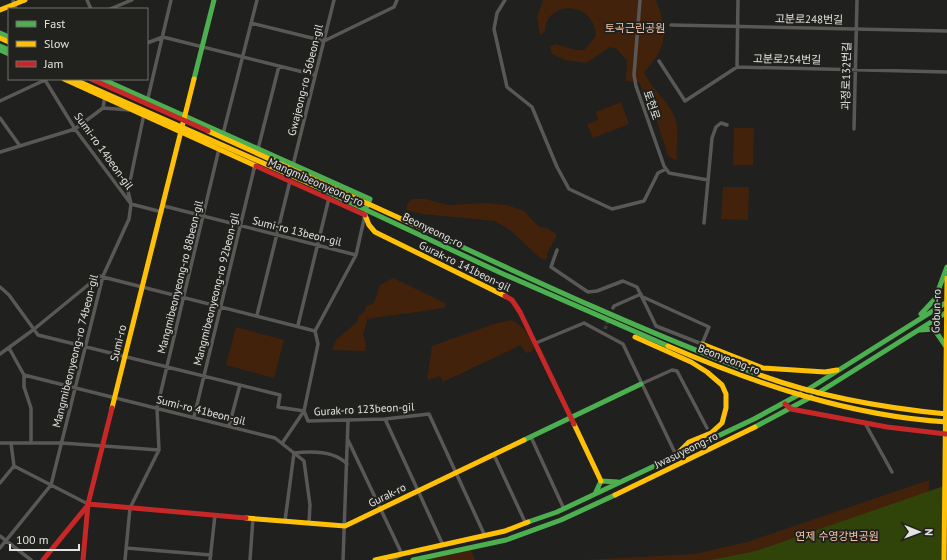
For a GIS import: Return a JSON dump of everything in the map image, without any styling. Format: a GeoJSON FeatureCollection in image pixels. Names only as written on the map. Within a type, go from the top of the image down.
{"type":"FeatureCollection","features":[{"type":"Feature","properties":{"kind":"main road"},"geometry":{"type":"LineString","coordinates":[[0,10],[25,0]]}},
{"type":"Feature","properties":{"kind":"main road","name":"Sumi-ro"},"geometry":{"type":"LineString","coordinates":[[83,560],[88,504],[163,209],[214,0]]}},
{"type":"Feature","properties":{"kind":"main road"},"geometry":{"type":"LineString","coordinates":[[0,46],[8,52]]}},
{"type":"Feature","properties":{"kind":"main road"},"geometry":{"type":"LineString","coordinates":[[0,50],[8,52]]}},
{"type":"Feature","properties":{"kind":"main road","name":"Mangmibeonyeong-ro"},"geometry":{"type":"LineString","coordinates":[[66,80],[365,215],[370,200],[104,80]]}},
{"type":"Feature","properties":{"kind":"main road","name":"Beonyeong-ro"},"geometry":{"type":"LineString","coordinates":[[75,80],[378,214],[501,273],[596,316],[712,365],[786,391],[827,403],[885,415],[947,422]]}},
{"type":"Feature","properties":{"kind":"main road","name":"Beonyeong-ro"},"geometry":{"type":"LineString","coordinates":[[93,80],[380,208],[518,273],[741,369],[835,397],[903,410],[947,414]]}},
{"type":"Feature","properties":{"kind":"main road","name":"Gurak-ro 141beon-gil"},"geometry":{"type":"LineString","coordinates":[[365,215],[369,225],[375,232],[509,298],[518,308],[601,481]]}},
{"type":"Feature","properties":{"kind":"main road"},"geometry":{"type":"LineString","coordinates":[[917,320],[936,299],[947,267]]}},
{"type":"Feature","properties":{"kind":"main road","name":"Gobun-ro"},"geometry":{"type":"LineString","coordinates":[[944,560],[945,345],[947,278]]}},
{"type":"Feature","properties":{"kind":"main road","name":"Jwasuyeong-ro"},"geometry":{"type":"LineString","coordinates":[[375,560],[485,536],[526,524],[592,497],[676,455],[785,404],[946,302]]}},
{"type":"Feature","properties":{"kind":"main road","name":"Jwasuyeong-ro"},"geometry":{"type":"LineString","coordinates":[[413,560],[506,540],[561,520],[692,459],[791,409],[850,375],[946,312]]}},
{"type":"Feature","properties":{"kind":"main road"},"geometry":{"type":"LineString","coordinates":[[596,316],[631,335],[691,362],[716,378],[722,385],[726,394],[726,408],[722,423],[711,433],[690,442],[676,455]]}},
{"type":"Feature","properties":{"kind":"main road"},"geometry":{"type":"LineString","coordinates":[[916,331],[929,328],[934,329],[945,345]]}},
{"type":"Feature","properties":{"kind":"main road"},"geometry":{"type":"LineString","coordinates":[[702,344],[763,368],[826,372],[842,368]]}},
{"type":"Feature","properties":{"kind":"main road","name":"Gurak-ro"},"geometry":{"type":"LineString","coordinates":[[345,526],[641,384]]}},
{"type":"Feature","properties":{"kind":"main road"},"geometry":{"type":"LineString","coordinates":[[785,404],[791,409],[866,425],[909,431],[947,434]]}},
{"type":"Feature","properties":{"kind":"main road"},"geometry":{"type":"LineString","coordinates":[[592,497],[598,490],[601,481],[608,483],[621,482]]}},
{"type":"Feature","properties":{"kind":"main road"},"geometry":{"type":"LineString","coordinates":[[43,560],[88,504],[345,526]]}},
{"type":"Feature","properties":{"kind":"street"},"geometry":{"type":"LineString","coordinates":[[112,8],[132,0]]}},
{"type":"Feature","properties":{"kind":"street","name":"Mangmibeonyeong-ro 74beon-gil"},"geometry":{"type":"LineString","coordinates":[[51,485],[103,276],[129,219],[131,204],[128,191],[144,115],[164,37],[171,0]]}},
{"type":"Feature","properties":{"kind":"street"},"geometry":{"type":"LineString","coordinates":[[223,134],[256,0]]}},
{"type":"Feature","properties":{"kind":"street","name":"Gwajeong-ro 56beon-gil"},"geometry":{"type":"LineString","coordinates":[[293,165],[334,0]]}},
{"type":"Feature","properties":{"kind":"street"},"geometry":{"type":"LineString","coordinates":[[251,23],[324,41],[394,7],[397,0]]}},
{"type":"Feature","properties":{"kind":"street"},"geometry":{"type":"LineString","coordinates":[[505,0],[497,13],[494,29],[507,87],[532,107],[556,167],[569,189],[608,208],[615,209],[644,201],[658,173],[666,168],[669,173],[708,180]]}},
{"type":"Feature","properties":{"kind":"street","name":"토현로"},"geometry":{"type":"LineString","coordinates":[[640,0],[634,75],[636,86],[666,168]]}},
{"type":"Feature","properties":{"kind":"street"},"geometry":{"type":"LineString","coordinates":[[737,67],[738,0]]}},
{"type":"Feature","properties":{"kind":"street","name":"과정로132번길"},"geometry":{"type":"LineString","coordinates":[[854,129],[857,0]]}},
{"type":"Feature","properties":{"kind":"street","name":"고분로248번길"},"geometry":{"type":"LineString","coordinates":[[671,25],[947,31]]}},
{"type":"Feature","properties":{"kind":"street"},"geometry":{"type":"LineString","coordinates":[[148,43],[164,37],[315,75]]}},
{"type":"Feature","properties":{"kind":"street"},"geometry":{"type":"LineString","coordinates":[[0,55],[8,52]]}},
{"type":"Feature","properties":{"kind":"street","name":"고분로254번길"},"geometry":{"type":"LineString","coordinates":[[659,61],[685,101],[737,67],[947,72]]}},
{"type":"Feature","properties":{"kind":"street"},"geometry":{"type":"LineString","coordinates":[[258,149],[279,66]]}},
{"type":"Feature","properties":{"kind":"street"},"geometry":{"type":"LineString","coordinates":[[0,101],[45,80]]}},
{"type":"Feature","properties":{"kind":"street","name":"Sumi-ro 14beon-gil"},"geometry":{"type":"LineString","coordinates":[[45,80],[75,130],[131,204],[163,209]]}},
{"type":"Feature","properties":{"kind":"street"},"geometry":{"type":"LineString","coordinates":[[103,108],[104,80]]}},
{"type":"Feature","properties":{"kind":"street"},"geometry":{"type":"LineString","coordinates":[[0,152],[75,130],[103,108],[133,110]]}},
{"type":"Feature","properties":{"kind":"street"},"geometry":{"type":"LineString","coordinates":[[0,118],[20,146]]}},
{"type":"Feature","properties":{"kind":"street"},"geometry":{"type":"LineString","coordinates":[[704,223],[713,134],[716,127],[721,123],[727,126]]}},
{"type":"Feature","properties":{"kind":"street","name":"Mangmibeonyeong-ro 88beon-gil"},"geometry":{"type":"LineString","coordinates":[[159,450],[157,408],[219,149]]}},
{"type":"Feature","properties":{"kind":"street","name":"Mangmibeonyeong-ro 92beon-gil"},"geometry":{"type":"LineString","coordinates":[[194,417],[256,165]]}},
{"type":"Feature","properties":{"kind":"street"},"geometry":{"type":"LineString","coordinates":[[257,315],[290,181]]}},
{"type":"Feature","properties":{"kind":"street"},"geometry":{"type":"LineString","coordinates":[[298,326],[329,198]]}},
{"type":"Feature","properties":{"kind":"street","name":"Sumi-ro 13beon-gil"},"geometry":{"type":"LineString","coordinates":[[163,209],[204,216],[277,236],[356,255]]}},
{"type":"Feature","properties":{"kind":"street"},"geometry":{"type":"LineString","coordinates":[[309,523],[310,505],[304,461],[283,442],[304,411],[318,344],[315,331],[356,255],[365,215]]}},
{"type":"Feature","properties":{"kind":"street"},"geometry":{"type":"LineString","coordinates":[[556,250],[551,267],[583,290],[594,292],[623,281],[637,287],[642,296],[656,326],[702,344],[709,327],[642,296],[614,306],[613,308]]}},
{"type":"Feature","properties":{"kind":"street"},"geometry":{"type":"LineString","coordinates":[[0,354],[33,330],[99,276],[315,331]]}},
{"type":"Feature","properties":{"kind":"street"},"geometry":{"type":"LineString","coordinates":[[0,287],[9,295],[38,335],[280,395],[278,406],[304,411]]}},
{"type":"Feature","properties":{"kind":"street"},"geometry":{"type":"LineString","coordinates":[[536,343],[580,324],[584,324],[623,344],[676,455]]}},
{"type":"Feature","properties":{"kind":"street"},"geometry":{"type":"LineString","coordinates":[[605,329],[607,336]]}},
{"type":"Feature","properties":{"kind":"street"},"geometry":{"type":"LineString","coordinates":[[9,348],[24,375],[24,387],[31,408],[31,443]]}},
{"type":"Feature","properties":{"kind":"street","name":"Gurak-ro"},"geometry":{"type":"LineString","coordinates":[[641,384],[672,370],[677,371],[706,428]]}},
{"type":"Feature","properties":{"kind":"street","name":"Sumi-ro 41beon-gil"},"geometry":{"type":"LineString","coordinates":[[24,375],[229,426],[275,438],[283,442]]}},
{"type":"Feature","properties":{"kind":"street"},"geometry":{"type":"LineString","coordinates":[[229,426],[240,385]]}},
{"type":"Feature","properties":{"kind":"street","name":"Gurak-ro 123beon-gil"},"geometry":{"type":"LineString","coordinates":[[304,411],[308,421],[385,419],[429,414],[456,473]]}},
{"type":"Feature","properties":{"kind":"street"},"geometry":{"type":"LineString","coordinates":[[385,419],[443,545]]}},
{"type":"Feature","properties":{"kind":"street"},"geometry":{"type":"LineString","coordinates":[[343,560],[348,421]]}},
{"type":"Feature","properties":{"kind":"street"},"geometry":{"type":"LineString","coordinates":[[866,425],[892,472]]}},
{"type":"Feature","properties":{"kind":"street"},"geometry":{"type":"LineString","coordinates":[[531,437],[564,509]]}},
{"type":"Feature","properties":{"kind":"street"},"geometry":{"type":"LineString","coordinates":[[348,439],[401,555]]}},
{"type":"Feature","properties":{"kind":"street"},"geometry":{"type":"LineString","coordinates":[[0,443],[62,443],[159,450],[130,508],[125,560]]}},
{"type":"Feature","properties":{"kind":"street"},"geometry":{"type":"LineString","coordinates":[[0,483],[14,466],[11,443]]}},
{"type":"Feature","properties":{"kind":"street"},"geometry":{"type":"LineString","coordinates":[[294,452],[309,451],[341,457],[347,464]]}},
{"type":"Feature","properties":{"kind":"street"},"geometry":{"type":"LineString","coordinates":[[285,521],[294,452]]}},
{"type":"Feature","properties":{"kind":"street"},"geometry":{"type":"LineString","coordinates":[[494,455],[526,524]]}},
{"type":"Feature","properties":{"kind":"street"},"geometry":{"type":"LineString","coordinates":[[14,466],[88,504]]}},
{"type":"Feature","properties":{"kind":"street"},"geometry":{"type":"LineString","coordinates":[[456,473],[485,536]]}},
{"type":"Feature","properties":{"kind":"street"},"geometry":{"type":"LineString","coordinates":[[0,548],[51,485]]}},
{"type":"Feature","properties":{"kind":"street"},"geometry":{"type":"LineString","coordinates":[[210,560],[214,515]]}},
{"type":"Feature","properties":{"kind":"street"},"geometry":{"type":"LineString","coordinates":[[250,560],[253,518]]}},
{"type":"Feature","properties":{"kind":"street"},"geometry":{"type":"LineString","coordinates":[[0,536],[31,560]]}},
{"type":"Feature","properties":{"kind":"street"},"geometry":{"type":"LineString","coordinates":[[126,548],[211,555]]}},
{"type":"Feature","properties":{"kind":"street","name":"Jwasuyeong-ro"},"geometry":{"type":"LineString","coordinates":[[392,560],[401,555]]}},
{"type":"Feature","properties":{"kind":"green space","name":"토곡근린공원"},"geometry":{"type":"Polygon","coordinates":[[[543,0],[656,0],[663,21],[664,38],[658,55],[644,72],[675,118],[677,129],[677,161],[668,156],[657,121],[639,82],[626,81],[627,61],[617,49],[610,47],[586,63],[565,60],[552,54],[550,47],[555,44],[576,50],[584,50],[596,36],[593,24],[587,16],[579,10],[570,8],[561,9],[553,14],[547,21],[545,31],[540,35],[537,17],[543,0]]]}},
{"type":"Feature","properties":{"kind":"green space"},"geometry":{"type":"Polygon","coordinates":[[[621,102],[629,124],[593,138],[587,124],[598,120],[596,112],[621,102]]]}},
{"type":"Feature","properties":{"kind":"green space"},"geometry":{"type":"Polygon","coordinates":[[[734,128],[754,128],[753,165],[733,165],[734,128]]]}},
{"type":"Feature","properties":{"kind":"green space"},"geometry":{"type":"Polygon","coordinates":[[[723,187],[749,187],[748,220],[721,219],[723,187]]]}},
{"type":"Feature","properties":{"kind":"green space"},"geometry":{"type":"Polygon","coordinates":[[[412,199],[425,199],[448,205],[485,203],[507,205],[524,211],[538,226],[549,229],[557,235],[549,250],[546,260],[540,258],[510,230],[495,221],[422,214],[406,210],[408,203],[412,199]]]}},
{"type":"Feature","properties":{"kind":"green space"},"geometry":{"type":"Polygon","coordinates":[[[393,278],[445,303],[446,307],[368,319],[368,317],[363,335],[366,344],[365,351],[332,350],[336,340],[357,322],[359,316],[365,311],[366,306],[374,303],[380,285],[393,278]]]}},
{"type":"Feature","properties":{"kind":"green space"},"geometry":{"type":"Polygon","coordinates":[[[511,320],[523,328],[528,335],[534,348],[531,352],[526,353],[521,345],[443,382],[440,376],[427,380],[432,346],[494,324],[511,320]]]}},
{"type":"Feature","properties":{"kind":"green space"},"geometry":{"type":"Polygon","coordinates":[[[236,327],[284,340],[274,378],[226,365],[236,327]]]}},
{"type":"Feature","properties":{"kind":"green space","name":"연제 수영강변공원"},"geometry":{"type":"Polygon","coordinates":[[[929,480],[928,560],[583,560],[695,554],[747,542],[929,480]]]}},
{"type":"Feature","properties":{"kind":"green space"},"geometry":{"type":"Polygon","coordinates":[[[471,550],[475,560],[425,560],[471,550]]]}},
{"type":"Feature","properties":{"kind":"shaded area","name":"연제 수영강변공원"},"geometry":{"type":"Polygon","coordinates":[[[947,485],[947,560],[711,560],[756,551],[947,485]]]}},
{"type":"Feature","properties":{"kind":"tunnel"},"geometry":{"type":"LineString","coordinates":[[605,329],[608,320]]}},
{"type":"Feature","properties":{"kind":"traffic: fast"},"geometry":{"type":"LineString","coordinates":[[194,79],[214,0]]}},
{"type":"Feature","properties":{"kind":"traffic: fast"},"geometry":{"type":"LineString","coordinates":[[0,33],[8,37]]}},
{"type":"Feature","properties":{"kind":"traffic: fast"},"geometry":{"type":"LineString","coordinates":[[0,46],[8,50]]}},
{"type":"Feature","properties":{"kind":"traffic: fast"},"geometry":{"type":"LineString","coordinates":[[0,50],[8,54]]}},
{"type":"Feature","properties":{"kind":"traffic: fast"},"geometry":{"type":"LineString","coordinates":[[104,80],[370,199],[367,206]]}},
{"type":"Feature","properties":{"kind":"traffic: fast"},"geometry":{"type":"LineString","coordinates":[[315,186],[501,273],[668,346]]}},
{"type":"Feature","properties":{"kind":"traffic: fast"},"geometry":{"type":"LineString","coordinates":[[428,231],[551,288],[676,342],[760,375]]}},
{"type":"Feature","properties":{"kind":"traffic: fast"},"geometry":{"type":"LineString","coordinates":[[921,314],[935,299],[947,267]]}},
{"type":"Feature","properties":{"kind":"traffic: fast"},"geometry":{"type":"LineString","coordinates":[[807,390],[947,302]]}},
{"type":"Feature","properties":{"kind":"traffic: fast"},"geometry":{"type":"LineString","coordinates":[[818,393],[947,312]]}},
{"type":"Feature","properties":{"kind":"traffic: fast"},"geometry":{"type":"LineString","coordinates":[[920,330],[934,329],[945,345]]}},
{"type":"Feature","properties":{"kind":"traffic: fast"},"geometry":{"type":"LineString","coordinates":[[524,440],[641,384]]}},
{"type":"Feature","properties":{"kind":"traffic: fast"},"geometry":{"type":"LineString","coordinates":[[528,522],[557,512],[754,419],[800,394]]}},
{"type":"Feature","properties":{"kind":"traffic: fast"},"geometry":{"type":"LineString","coordinates":[[755,427],[811,397]]}},
{"type":"Feature","properties":{"kind":"traffic: fast"},"geometry":{"type":"LineString","coordinates":[[595,494],[601,481],[618,482]]}},
{"type":"Feature","properties":{"kind":"traffic: fast"},"geometry":{"type":"LineString","coordinates":[[413,560],[506,540],[561,520],[615,495]]}},
{"type":"Feature","properties":{"kind":"traffic: slow"},"geometry":{"type":"LineString","coordinates":[[0,10],[25,0]]}},
{"type":"Feature","properties":{"kind":"traffic: slow"},"geometry":{"type":"LineString","coordinates":[[0,38],[8,42]]}},
{"type":"Feature","properties":{"kind":"traffic: slow"},"geometry":{"type":"LineString","coordinates":[[112,408],[194,79]]}},
{"type":"Feature","properties":{"kind":"traffic: slow"},"geometry":{"type":"LineString","coordinates":[[66,80],[256,166]]}},
{"type":"Feature","properties":{"kind":"traffic: slow"},"geometry":{"type":"LineString","coordinates":[[75,80],[315,186]]}},
{"type":"Feature","properties":{"kind":"traffic: slow"},"geometry":{"type":"LineString","coordinates":[[208,131],[428,231]]}},
{"type":"Feature","properties":{"kind":"traffic: slow"},"geometry":{"type":"LineString","coordinates":[[365,215],[369,225],[375,232],[505,296]]}},
{"type":"Feature","properties":{"kind":"traffic: slow"},"geometry":{"type":"LineString","coordinates":[[944,560],[947,278]]}},
{"type":"Feature","properties":{"kind":"traffic: slow"},"geometry":{"type":"LineString","coordinates":[[635,337],[691,362],[707,372],[722,385],[726,394],[726,408],[722,423],[711,433],[689,442],[676,455]]}},
{"type":"Feature","properties":{"kind":"traffic: slow"},"geometry":{"type":"LineString","coordinates":[[702,344],[763,368],[825,372],[837,370]]}},
{"type":"Feature","properties":{"kind":"traffic: slow"},"geometry":{"type":"LineString","coordinates":[[668,346],[735,373],[804,396],[875,413],[911,419],[947,422]]}},
{"type":"Feature","properties":{"kind":"traffic: slow"},"geometry":{"type":"LineString","coordinates":[[760,375],[806,390],[852,400],[876,405],[947,414]]}},
{"type":"Feature","properties":{"kind":"traffic: slow"},"geometry":{"type":"LineString","coordinates":[[574,424],[601,481]]}},
{"type":"Feature","properties":{"kind":"traffic: slow"},"geometry":{"type":"LineString","coordinates":[[615,495],[755,427]]}},
{"type":"Feature","properties":{"kind":"traffic: slow"},"geometry":{"type":"LineString","coordinates":[[246,518],[345,526],[524,440]]}},
{"type":"Feature","properties":{"kind":"traffic: slow"},"geometry":{"type":"LineString","coordinates":[[375,560],[505,531],[528,522]]}},
{"type":"Feature","properties":{"kind":"traffic: jam"},"geometry":{"type":"LineString","coordinates":[[93,80],[208,131]]}},
{"type":"Feature","properties":{"kind":"traffic: jam"},"geometry":{"type":"LineString","coordinates":[[256,166],[365,215]]}},
{"type":"Feature","properties":{"kind":"traffic: jam"},"geometry":{"type":"LineString","coordinates":[[505,296],[512,300],[520,312],[574,424]]}},
{"type":"Feature","properties":{"kind":"traffic: jam"},"geometry":{"type":"LineString","coordinates":[[785,404],[791,409],[887,427],[946,434]]}},
{"type":"Feature","properties":{"kind":"traffic: jam"},"geometry":{"type":"LineString","coordinates":[[83,560],[88,504],[112,408]]}},
{"type":"Feature","properties":{"kind":"traffic: jam"},"geometry":{"type":"LineString","coordinates":[[88,504],[246,518]]}},
{"type":"Feature","properties":{"kind":"traffic: jam"},"geometry":{"type":"LineString","coordinates":[[43,560],[88,505]]}}]}
